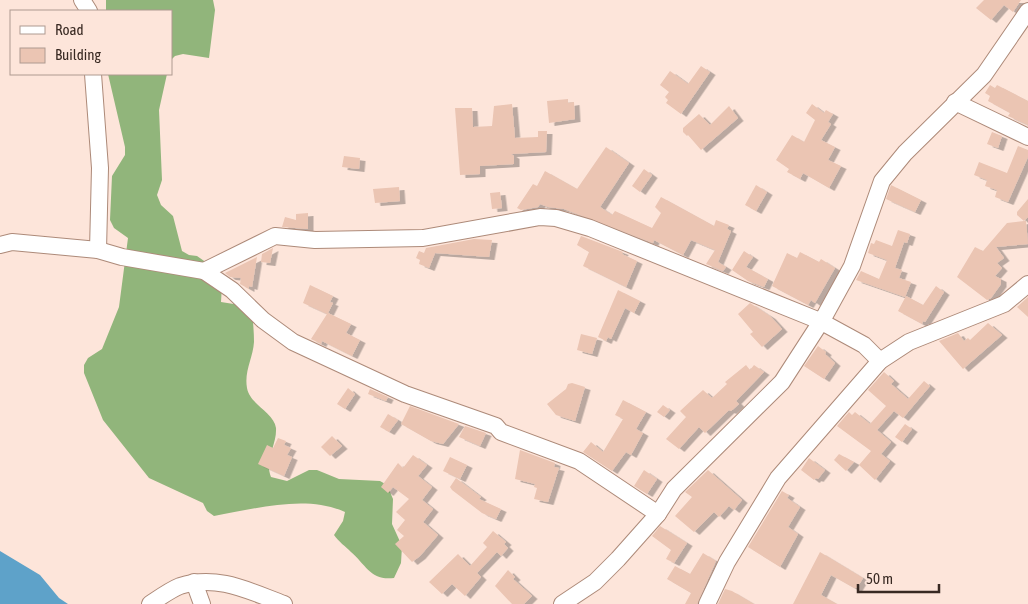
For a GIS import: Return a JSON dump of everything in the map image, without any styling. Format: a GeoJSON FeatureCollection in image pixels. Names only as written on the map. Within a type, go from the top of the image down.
{"type":"FeatureCollection","features":[{"type":"Feature","properties":{"kind":"street"},"geometry":{"type":"LineString","coordinates":[[562,604],[595,582],[618,559],[658,514],[674,489],[782,382],[852,266],[882,181],[905,153],[984,75],[1028,11]]}},
{"type":"Feature","properties":{"kind":"street"},"geometry":{"type":"LineString","coordinates":[[93,75],[100,168],[98,250]]}},
{"type":"Feature","properties":{"kind":"street"},"geometry":{"type":"LineString","coordinates":[[955,102],[1028,137]]}},
{"type":"Feature","properties":{"kind":"street"},"geometry":{"type":"LineString","coordinates":[[204,271],[275,236],[315,240],[423,238],[540,217],[556,218],[597,231],[820,321],[864,345],[880,361]]}},
{"type":"Feature","properties":{"kind":"street"},"geometry":{"type":"LineString","coordinates":[[0,244],[12,242],[98,250],[122,257],[204,271],[232,290],[263,320],[293,342],[405,394],[496,426],[501,432],[579,461],[658,514]]}},
{"type":"Feature","properties":{"kind":"street"},"geometry":{"type":"LineString","coordinates":[[707,604],[727,562],[778,478],[880,361],[909,342],[1004,304],[1028,284]]}},
{"type":"Feature","properties":{"kind":"street"},"geometry":{"type":"LineString","coordinates":[[150,604],[186,585],[207,581],[239,586],[284,604]]}},
{"type":"Feature","properties":{"kind":"street"},"geometry":{"type":"LineString","coordinates":[[186,585],[202,604]]}},
{"type":"Feature","properties":{"kind":"green space"},"geometry":{"type":"Polygon","coordinates":[[[106,0],[213,0],[215,10],[209,58],[183,54],[172,59],[172,10],[106,10],[106,0]]]}},
{"type":"Feature","properties":{"kind":"green space"},"geometry":{"type":"Polygon","coordinates":[[[108,75],[167,75],[159,110],[162,180],[157,195],[161,205],[173,216],[182,251],[189,255],[197,256],[217,270],[222,285],[221,302],[246,306],[252,311],[254,342],[246,382],[249,394],[271,417],[276,428],[269,465],[271,477],[287,481],[309,470],[317,470],[339,479],[380,481],[387,485],[393,499],[392,524],[402,546],[401,563],[394,578],[374,575],[334,535],[343,521],[345,512],[314,504],[297,504],[263,507],[214,516],[207,511],[203,503],[149,478],[103,420],[84,373],[84,365],[88,358],[102,349],[119,307],[128,238],[114,228],[110,220],[112,176],[125,155],[125,147],[108,75]]]}},
{"type":"Feature","properties":{"kind":"water"},"geometry":{"type":"Polygon","coordinates":[[[0,551],[40,575],[59,598],[68,604],[0,604],[0,551]]]}},
{"type":"Feature","properties":{"kind":"building"},"geometry":{"type":"Polygon","coordinates":[[[984,0],[1021,0],[1013,12],[1004,5],[991,20],[976,8],[984,0]]]}},
{"type":"Feature","properties":{"kind":"building"},"geometry":{"type":"Polygon","coordinates":[[[701,66],[710,72],[681,114],[666,103],[668,100],[665,97],[669,92],[660,85],[670,71],[688,84],[701,66]]]}},
{"type":"Feature","properties":{"kind":"building"},"geometry":{"type":"Polygon","coordinates":[[[990,85],[995,88],[997,85],[1028,101],[1028,125],[1008,116],[1010,113],[988,101],[990,96],[985,93],[990,85]]]}},
{"type":"Feature","properties":{"kind":"building"},"geometry":{"type":"Polygon","coordinates":[[[568,99],[568,103],[574,102],[575,119],[549,123],[547,101],[568,99]]]}},
{"type":"Feature","properties":{"kind":"building"},"geometry":{"type":"Polygon","coordinates":[[[512,104],[515,138],[538,137],[538,131],[547,131],[546,152],[511,154],[514,156],[514,164],[480,166],[480,174],[460,175],[455,108],[472,108],[473,127],[492,126],[494,106],[512,104]]]}},
{"type":"Feature","properties":{"kind":"building"},"geometry":{"type":"Polygon","coordinates":[[[812,104],[824,113],[826,110],[833,114],[828,122],[831,124],[821,140],[835,147],[828,160],[841,166],[829,188],[803,173],[800,179],[787,172],[789,169],[776,160],[792,135],[804,142],[815,120],[806,113],[812,104]]]}},
{"type":"Feature","properties":{"kind":"building"},"geometry":{"type":"Polygon","coordinates":[[[729,106],[738,118],[701,150],[683,132],[683,128],[699,114],[710,125],[729,106]]]}},
{"type":"Feature","properties":{"kind":"building"},"geometry":{"type":"Polygon","coordinates":[[[992,132],[1002,136],[998,148],[987,144],[992,132]]]}},
{"type":"Feature","properties":{"kind":"building"},"geometry":{"type":"Polygon","coordinates":[[[1018,146],[1028,150],[1028,157],[1008,202],[995,197],[997,190],[985,186],[987,180],[974,175],[979,162],[1007,173],[1018,146]]]}},
{"type":"Feature","properties":{"kind":"building"},"geometry":{"type":"Polygon","coordinates":[[[606,147],[629,163],[600,207],[612,215],[615,211],[652,228],[661,213],[655,207],[661,197],[714,226],[716,220],[729,225],[727,229],[731,231],[718,262],[726,267],[723,271],[706,264],[715,250],[691,240],[683,255],[654,240],[653,243],[564,209],[540,204],[538,207],[521,210],[517,208],[533,184],[537,186],[545,171],[577,189],[606,147]]]}},
{"type":"Feature","properties":{"kind":"building"},"geometry":{"type":"Polygon","coordinates":[[[344,156],[360,158],[359,169],[342,167],[344,156]]]}},
{"type":"Feature","properties":{"kind":"building"},"geometry":{"type":"Polygon","coordinates":[[[644,169],[652,175],[640,192],[632,186],[644,169]]]}},
{"type":"Feature","properties":{"kind":"building"},"geometry":{"type":"Polygon","coordinates":[[[756,185],[767,192],[756,211],[745,205],[756,185]]]}},
{"type":"Feature","properties":{"kind":"building"},"geometry":{"type":"Polygon","coordinates":[[[891,185],[921,200],[915,212],[886,199],[891,185]]]}},
{"type":"Feature","properties":{"kind":"building"},"geometry":{"type":"Polygon","coordinates":[[[399,187],[400,201],[375,203],[373,189],[399,187]]]}},
{"type":"Feature","properties":{"kind":"building"},"geometry":{"type":"Polygon","coordinates":[[[500,192],[502,208],[492,209],[490,193],[500,192]]]}},
{"type":"Feature","properties":{"kind":"building"},"geometry":{"type":"Polygon","coordinates":[[[1028,199],[1028,217],[1024,221],[1017,215],[1017,212],[1028,199]]]}},
{"type":"Feature","properties":{"kind":"building"},"geometry":{"type":"Polygon","coordinates":[[[308,213],[308,229],[282,227],[285,217],[296,220],[296,214],[308,213]]]}},
{"type":"Feature","properties":{"kind":"building"},"geometry":{"type":"Polygon","coordinates":[[[1026,221],[1028,244],[996,247],[1004,258],[997,263],[1002,268],[995,276],[1001,279],[1001,284],[991,298],[987,300],[957,277],[975,247],[983,251],[1007,223],[1026,221]]]}},
{"type":"Feature","properties":{"kind":"building"},"geometry":{"type":"Polygon","coordinates":[[[898,230],[910,234],[907,243],[904,242],[895,268],[902,270],[899,278],[911,282],[905,297],[856,280],[861,271],[879,279],[887,260],[868,253],[871,243],[874,244],[876,240],[892,246],[898,230]]]}},
{"type":"Feature","properties":{"kind":"building"},"geometry":{"type":"Polygon","coordinates":[[[581,236],[623,252],[622,254],[637,261],[626,287],[583,266],[589,252],[577,245],[581,236]]]}},
{"type":"Feature","properties":{"kind":"building"},"geometry":{"type":"Polygon","coordinates":[[[474,239],[492,240],[489,257],[435,253],[429,268],[419,264],[420,260],[416,258],[419,251],[424,253],[426,248],[474,239]]]}},
{"type":"Feature","properties":{"kind":"building"},"geometry":{"type":"Polygon","coordinates":[[[273,248],[270,263],[261,262],[262,254],[273,248]]]}},
{"type":"Feature","properties":{"kind":"building"},"geometry":{"type":"Polygon","coordinates":[[[744,251],[753,257],[746,267],[768,279],[764,287],[748,281],[732,270],[744,251]]]}},
{"type":"Feature","properties":{"kind":"building"},"geometry":{"type":"Polygon","coordinates":[[[800,252],[819,262],[821,259],[835,268],[815,303],[811,300],[808,305],[772,286],[787,253],[797,258],[800,252]]]}},
{"type":"Feature","properties":{"kind":"building"},"geometry":{"type":"Polygon","coordinates":[[[257,257],[252,287],[249,286],[249,289],[240,284],[241,278],[230,277],[225,273],[257,257]]]}},
{"type":"Feature","properties":{"kind":"building"},"geometry":{"type":"Polygon","coordinates":[[[310,285],[333,296],[330,302],[333,303],[328,313],[351,324],[346,333],[360,340],[352,356],[322,341],[321,344],[311,339],[327,314],[303,303],[310,285]]]}},
{"type":"Feature","properties":{"kind":"building"},"geometry":{"type":"Polygon","coordinates":[[[936,286],[944,292],[922,324],[898,311],[906,296],[923,305],[936,286]]]}},
{"type":"Feature","properties":{"kind":"building"},"geometry":{"type":"Polygon","coordinates":[[[618,290],[640,301],[634,313],[625,308],[611,339],[608,337],[606,341],[598,337],[618,290]]]}},
{"type":"Feature","properties":{"kind":"building"},"geometry":{"type":"Polygon","coordinates":[[[1028,297],[1028,317],[1017,307],[1028,297]]]}},
{"type":"Feature","properties":{"kind":"building"},"geometry":{"type":"Polygon","coordinates":[[[750,303],[770,316],[782,329],[762,347],[750,334],[753,332],[738,314],[750,303]]]}},
{"type":"Feature","properties":{"kind":"building"},"geometry":{"type":"Polygon","coordinates":[[[988,323],[1002,335],[963,369],[939,341],[958,333],[964,341],[968,338],[970,340],[988,323]]]}},
{"type":"Feature","properties":{"kind":"building"},"geometry":{"type":"Polygon","coordinates":[[[581,334],[597,338],[592,354],[577,350],[581,334]]]}},
{"type":"Feature","properties":{"kind":"building"},"geometry":{"type":"Polygon","coordinates":[[[818,346],[835,363],[824,379],[804,366],[818,346]]]}},
{"type":"Feature","properties":{"kind":"building"},"geometry":{"type":"Polygon","coordinates":[[[746,365],[750,370],[754,365],[764,372],[736,401],[739,404],[731,411],[729,410],[705,433],[699,427],[679,449],[666,439],[686,417],[680,411],[694,398],[703,390],[712,398],[727,384],[725,382],[746,365]]]}},
{"type":"Feature","properties":{"kind":"building"},"geometry":{"type":"Polygon","coordinates":[[[884,372],[894,381],[891,384],[908,399],[924,381],[930,386],[903,418],[894,411],[877,430],[891,442],[881,454],[890,461],[875,480],[859,465],[871,451],[837,426],[849,412],[852,415],[855,412],[870,424],[886,406],[868,390],[884,372]]]}},
{"type":"Feature","properties":{"kind":"building"},"geometry":{"type":"Polygon","coordinates":[[[572,383],[585,387],[575,421],[556,415],[547,404],[566,389],[568,384],[572,383]]]}},
{"type":"Feature","properties":{"kind":"building"},"geometry":{"type":"Polygon","coordinates":[[[348,388],[355,394],[345,409],[337,404],[348,388]]]}},
{"type":"Feature","properties":{"kind":"building"},"geometry":{"type":"Polygon","coordinates":[[[370,389],[388,397],[386,401],[368,394],[370,389]]]}},
{"type":"Feature","properties":{"kind":"building"},"geometry":{"type":"Polygon","coordinates":[[[623,400],[646,412],[636,429],[643,433],[631,455],[626,452],[612,471],[583,452],[591,442],[603,452],[623,419],[615,415],[623,400]]]}},
{"type":"Feature","properties":{"kind":"building"},"geometry":{"type":"Polygon","coordinates":[[[663,405],[670,410],[664,417],[657,412],[663,405]]]}},
{"type":"Feature","properties":{"kind":"building"},"geometry":{"type":"Polygon","coordinates":[[[410,406],[459,424],[443,444],[431,441],[401,424],[410,406]]]}},
{"type":"Feature","properties":{"kind":"building"},"geometry":{"type":"Polygon","coordinates":[[[388,414],[398,420],[389,432],[380,427],[388,414]]]}},
{"type":"Feature","properties":{"kind":"building"},"geometry":{"type":"Polygon","coordinates":[[[905,424],[912,429],[902,442],[895,437],[905,424]]]}},
{"type":"Feature","properties":{"kind":"building"},"geometry":{"type":"Polygon","coordinates":[[[465,426],[486,433],[480,446],[459,437],[465,426]]]}},
{"type":"Feature","properties":{"kind":"building"},"geometry":{"type":"Polygon","coordinates":[[[332,436],[342,446],[330,456],[321,447],[332,436]]]}},
{"type":"Feature","properties":{"kind":"building"},"geometry":{"type":"Polygon","coordinates":[[[278,438],[286,441],[284,445],[291,448],[287,455],[292,457],[284,476],[258,464],[267,445],[273,448],[278,438]]]}},
{"type":"Feature","properties":{"kind":"building"},"geometry":{"type":"Polygon","coordinates":[[[520,450],[555,463],[554,467],[559,468],[548,502],[534,499],[537,488],[534,487],[535,484],[515,479],[520,450]]]}},
{"type":"Feature","properties":{"kind":"building"},"geometry":{"type":"Polygon","coordinates":[[[839,454],[854,462],[846,471],[834,460],[839,454]]]}},
{"type":"Feature","properties":{"kind":"building"},"geometry":{"type":"Polygon","coordinates":[[[413,455],[427,465],[418,476],[432,487],[422,500],[433,509],[423,522],[438,535],[420,556],[412,562],[395,544],[404,536],[397,530],[405,520],[396,512],[409,499],[393,487],[388,493],[381,487],[398,463],[403,468],[413,455]]]}},
{"type":"Feature","properties":{"kind":"building"},"geometry":{"type":"Polygon","coordinates":[[[450,457],[467,465],[460,479],[443,471],[450,457]]]}},
{"type":"Feature","properties":{"kind":"building"},"geometry":{"type":"Polygon","coordinates":[[[809,458],[825,470],[818,479],[814,480],[801,470],[809,458]]]}},
{"type":"Feature","properties":{"kind":"building"},"geometry":{"type":"Polygon","coordinates":[[[644,470],[657,479],[647,494],[634,486],[644,470]]]}},
{"type":"Feature","properties":{"kind":"building"},"geometry":{"type":"Polygon","coordinates":[[[708,470],[742,500],[734,510],[729,506],[719,517],[714,512],[694,532],[675,516],[692,497],[685,492],[708,470]]]}},
{"type":"Feature","properties":{"kind":"building"},"geometry":{"type":"Polygon","coordinates":[[[456,478],[481,497],[479,499],[501,509],[496,519],[482,513],[452,490],[450,487],[456,478]]]}},
{"type":"Feature","properties":{"kind":"building"},"geometry":{"type":"Polygon","coordinates":[[[782,491],[789,495],[787,498],[800,507],[788,527],[798,534],[780,567],[748,547],[782,491]]]}},
{"type":"Feature","properties":{"kind":"building"},"geometry":{"type":"Polygon","coordinates":[[[660,526],[687,543],[674,563],[666,559],[671,550],[652,536],[660,526]]]}},
{"type":"Feature","properties":{"kind":"building"},"geometry":{"type":"Polygon","coordinates":[[[493,531],[506,542],[504,544],[508,548],[501,556],[497,552],[477,573],[481,577],[465,596],[452,584],[442,594],[429,582],[458,554],[470,566],[487,547],[483,543],[493,531]]]}},
{"type":"Feature","properties":{"kind":"building"},"geometry":{"type":"Polygon","coordinates":[[[820,552],[863,578],[857,588],[854,588],[831,575],[821,595],[837,604],[793,604],[820,552]]]}},
{"type":"Feature","properties":{"kind":"building"},"geometry":{"type":"Polygon","coordinates":[[[703,553],[716,561],[697,604],[685,604],[691,593],[667,579],[675,566],[690,574],[703,553]]]}},
{"type":"Feature","properties":{"kind":"building"},"geometry":{"type":"Polygon","coordinates":[[[508,570],[515,577],[513,579],[532,596],[524,604],[512,604],[495,586],[508,570]]]}},
{"type":"Feature","properties":{"kind":"building"},"geometry":{"type":"Polygon","coordinates":[[[725,589],[732,591],[754,604],[718,604],[725,589]]]}}]}
